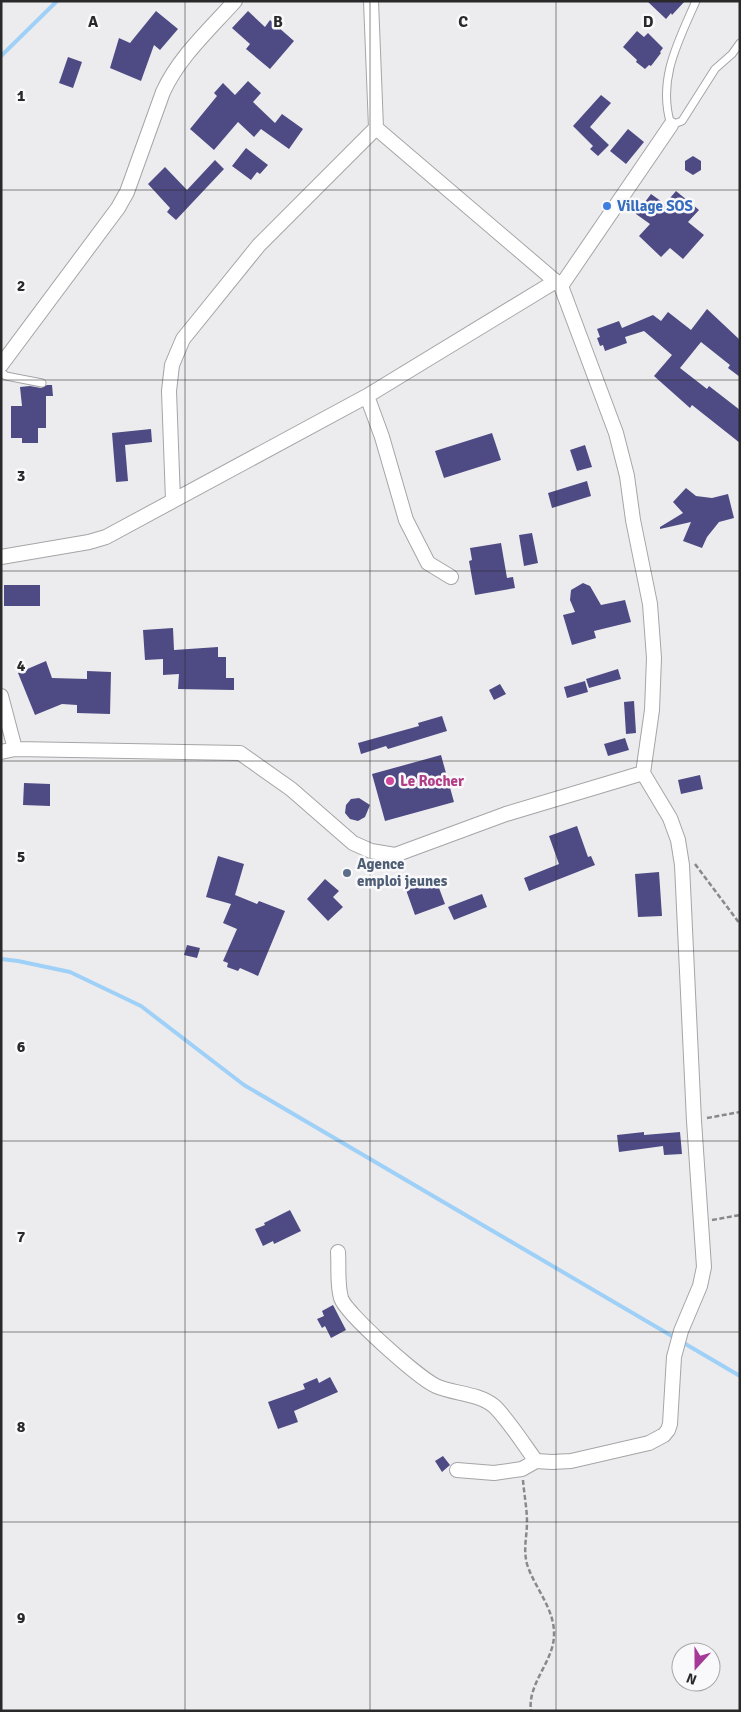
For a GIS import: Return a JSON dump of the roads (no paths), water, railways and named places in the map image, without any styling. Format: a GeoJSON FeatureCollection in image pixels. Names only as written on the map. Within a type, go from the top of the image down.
{"type":"FeatureCollection","features":[{"type":"Feature","properties":{"kind":"street"},"geometry":{"type":"LineString","coordinates":[[1,364],[118,208],[127,192],[162,92],[170,76],[180,61],[235,1]]}},
{"type":"Feature","properties":{"kind":"street"},"geometry":{"type":"LineString","coordinates":[[172,500],[169,392],[172,365],[183,339],[260,246],[376,128],[371,1]]}},
{"type":"Feature","properties":{"kind":"street"},"geometry":{"type":"LineString","coordinates":[[1,557],[89,542],[106,536],[367,396],[558,284],[671,125]]}},
{"type":"Feature","properties":{"kind":"street"},"geometry":{"type":"LineString","coordinates":[[376,128],[558,284],[616,433],[627,476],[633,520],[650,604],[654,658],[652,710],[643,773],[670,818],[678,840],[682,865],[694,1120],[704,1267],[700,1286],[681,1331],[674,1357],[670,1424],[668,1430],[664,1435],[649,1443],[571,1461],[536,1461],[522,1469],[494,1473],[457,1470]]}},
{"type":"Feature","properties":{"kind":"street"},"geometry":{"type":"LineString","coordinates":[[367,396],[382,437],[406,520],[428,563],[451,577]]}},
{"type":"Feature","properties":{"kind":"street"},"geometry":{"type":"LineString","coordinates":[[1,696],[8,751],[240,753],[291,789],[353,843],[371,851],[395,855],[506,814],[643,773]]}},
{"type":"Feature","properties":{"kind":"street"},"geometry":{"type":"LineString","coordinates":[[338,1252],[341,1299],[347,1309],[396,1356],[423,1378],[436,1386],[475,1397],[494,1407],[536,1461]]}},
{"type":"Feature","properties":{"kind":"lane"},"geometry":{"type":"LineString","coordinates":[[696,1],[677,43],[665,91],[666,109],[671,125],[682,121],[715,69],[732,54],[740,43]]}},
{"type":"Feature","properties":{"kind":"lane"},"geometry":{"type":"LineString","coordinates":[[1,372],[6,376],[42,383]]}},
{"type":"Feature","properties":{"kind":"waterway"},"geometry":{"type":"LineString","coordinates":[[1,56],[57,1]]}},
{"type":"Feature","properties":{"kind":"waterway"},"geometry":{"type":"LineString","coordinates":[[1,959],[70,972],[141,1006],[244,1085],[740,1376]]}},
{"type":"Feature","properties":{"kind":"place","name":"Village SOS"},"geometry":{"type":"Point","coordinates":[607,206]}},
{"type":"Feature","properties":{"kind":"place","name":"Le Rocher"},"geometry":{"type":"Point","coordinates":[390,781]}},
{"type":"Feature","properties":{"kind":"place","name":"Agence emploi jeunes"},"geometry":{"type":"Point","coordinates":[347,873]}}]}
